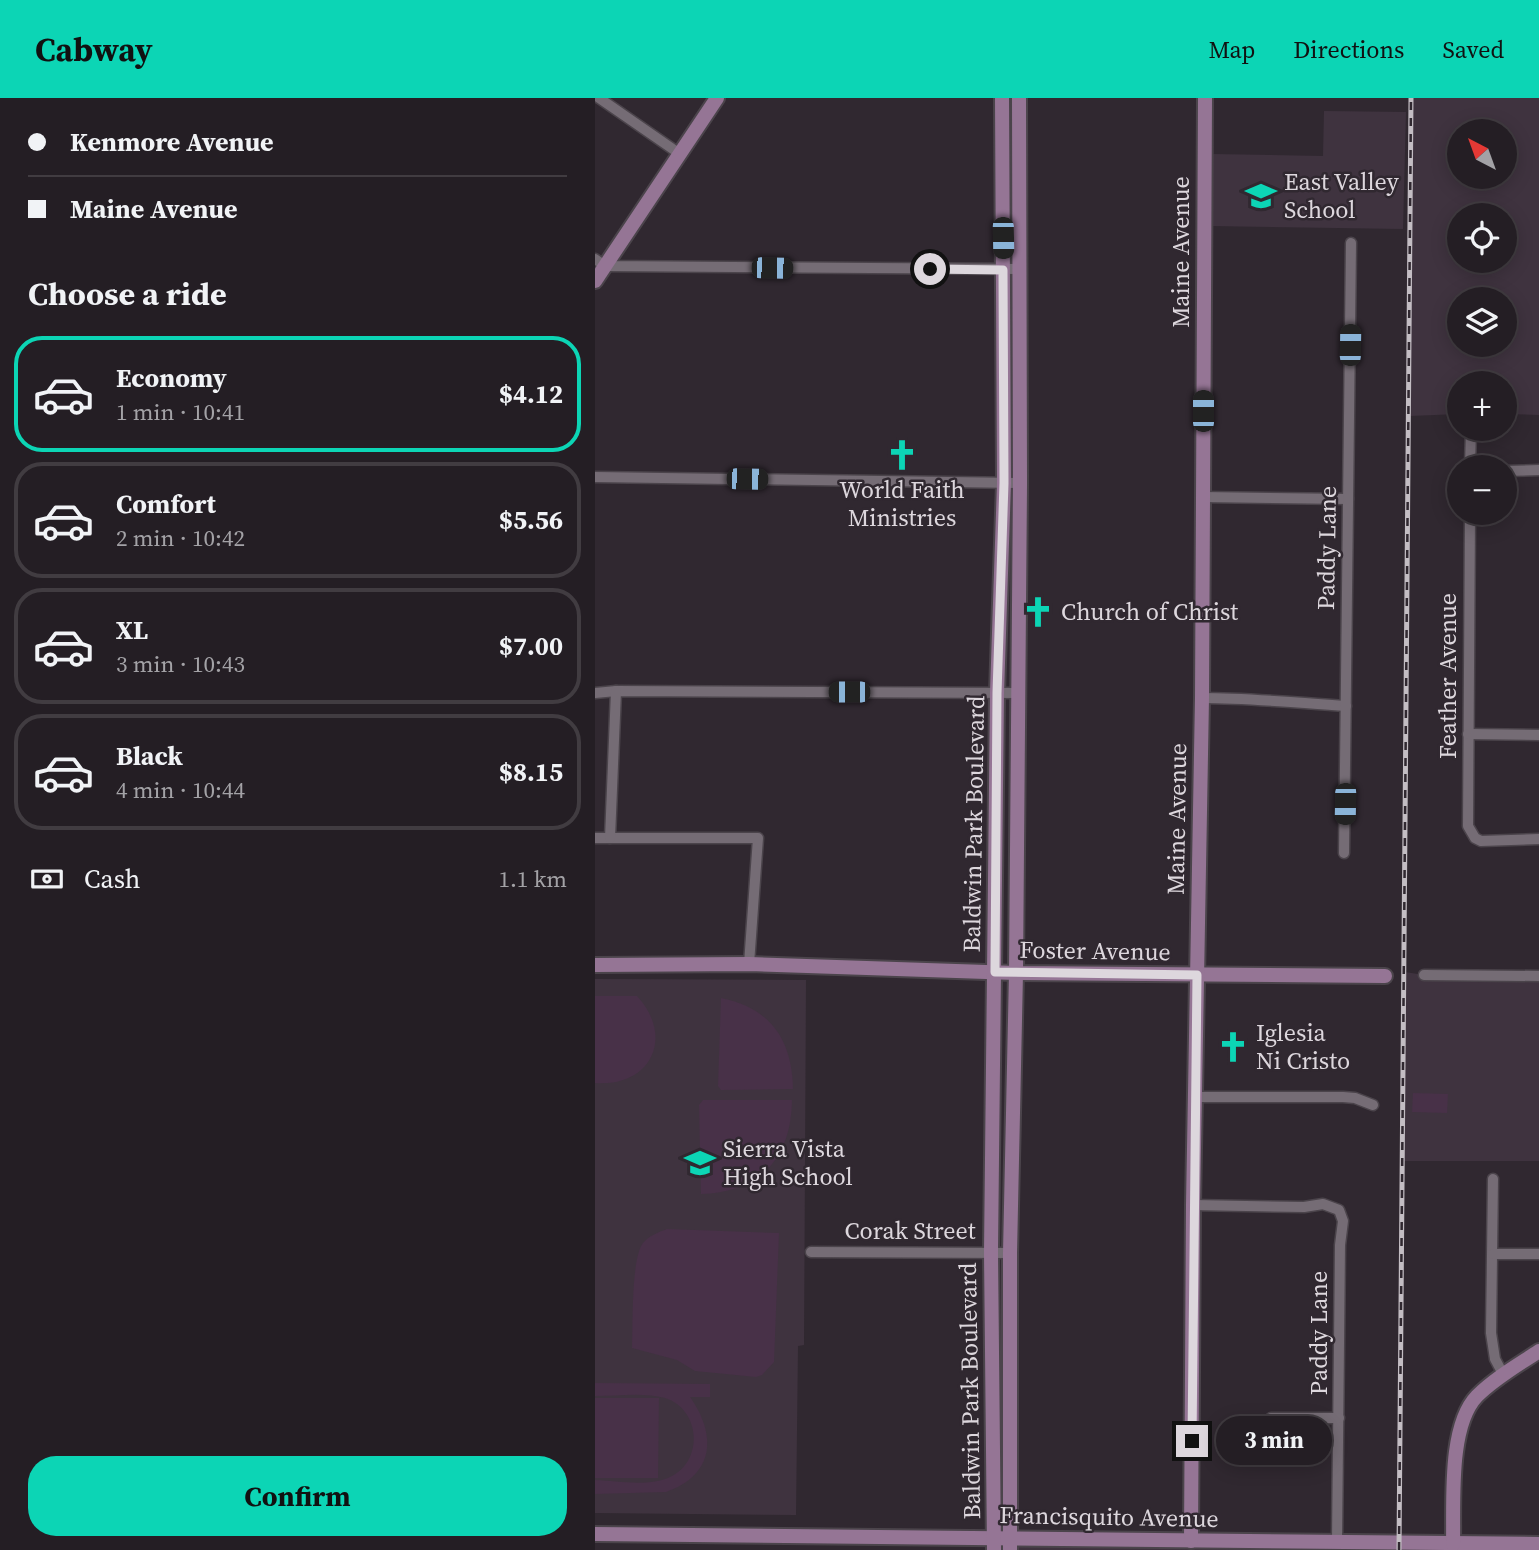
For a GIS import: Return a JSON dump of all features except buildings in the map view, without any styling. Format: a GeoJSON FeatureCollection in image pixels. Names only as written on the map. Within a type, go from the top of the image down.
{"type":"FeatureCollection","features":[{"type":"Feature","properties":{"kind":"street"},"geometry":{"type":"LineString","coordinates":[[599,98],[680,154]]}},
{"type":"Feature","properties":{"kind":"street"},"geometry":{"type":"LineString","coordinates":[[595,281],[600,263],[680,154],[717,98]]}},
{"type":"Feature","properties":{"kind":"street","name":"Baldwin Park Boulevard"},"geometry":{"type":"LineString","coordinates":[[994,1544],[991,1252],[997,693],[1004,483],[1002,98]]}},
{"type":"Feature","properties":{"kind":"street","name":"Baldwin Park Boulevard"},"geometry":{"type":"LineString","coordinates":[[1010,1544],[1010,1253],[1016,973],[1020,483],[1019,98]]}},
{"type":"Feature","properties":{"kind":"street","name":"Maine Avenue"},"geometry":{"type":"LineString","coordinates":[[1191,1541],[1193,1205],[1202,698],[1205,98]]}},
{"type":"Feature","properties":{"kind":"street","name":"Paddy Lane"},"geometry":{"type":"LineString","coordinates":[[1345,853],[1351,243]]}},
{"type":"Feature","properties":{"kind":"street"},"geometry":{"type":"LineString","coordinates":[[600,263],[1019,269]]}},
{"type":"Feature","properties":{"kind":"street"},"geometry":{"type":"LineString","coordinates":[[1517,471],[1539,470]]}},
{"type":"Feature","properties":{"kind":"street"},"geometry":{"type":"LineString","coordinates":[[595,477],[1020,483]]}},
{"type":"Feature","properties":{"kind":"street"},"geometry":{"type":"LineString","coordinates":[[1202,496],[1348,499]]}},
{"type":"Feature","properties":{"kind":"street","name":"Feather Avenue"},"geometry":{"type":"LineString","coordinates":[[1470,525],[1467,815],[1470,832],[1481,841],[1539,839]]}},
{"type":"Feature","properties":{"kind":"street"},"geometry":{"type":"LineString","coordinates":[[610,838],[616,691]]}},
{"type":"Feature","properties":{"kind":"street"},"geometry":{"type":"LineString","coordinates":[[595,693],[1018,693]]}},
{"type":"Feature","properties":{"kind":"street"},"geometry":{"type":"LineString","coordinates":[[1202,698],[1262,699],[1283,703],[1346,706]]}},
{"type":"Feature","properties":{"kind":"street"},"geometry":{"type":"LineString","coordinates":[[1468,734],[1539,735]]}},
{"type":"Feature","properties":{"kind":"street"},"geometry":{"type":"LineString","coordinates":[[595,838],[758,838],[749,964]]}},
{"type":"Feature","properties":{"kind":"street","name":"Foster Avenue"},"geometry":{"type":"LineString","coordinates":[[595,965],[749,964],[1016,973],[1385,976]]}},
{"type":"Feature","properties":{"kind":"street"},"geometry":{"type":"LineString","coordinates":[[1424,975],[1539,976]]}},
{"type":"Feature","properties":{"kind":"street"},"geometry":{"type":"LineString","coordinates":[[1195,1097],[1343,1097],[1355,1098],[1373,1105]]}},
{"type":"Feature","properties":{"kind":"street"},"geometry":{"type":"LineString","coordinates":[[1493,1179],[1491,1334],[1495,1359],[1503,1374]]}},
{"type":"Feature","properties":{"kind":"street","name":"Paddy Lane"},"geometry":{"type":"LineString","coordinates":[[1193,1205],[1304,1207],[1323,1204],[1339,1210],[1343,1221],[1340,1245],[1337,1542]]}},
{"type":"Feature","properties":{"kind":"street","name":"Corak Street"},"geometry":{"type":"LineString","coordinates":[[811,1252],[1010,1253]]}},
{"type":"Feature","properties":{"kind":"street"},"geometry":{"type":"LineString","coordinates":[[1493,1254],[1539,1254]]}},
{"type":"Feature","properties":{"kind":"street"},"geometry":{"type":"LineString","coordinates":[[1453,1544],[1460,1427],[1478,1395],[1503,1374],[1539,1351]]}},
{"type":"Feature","properties":{"kind":"street"},"geometry":{"type":"LineString","coordinates":[[1271,1418],[1339,1419]]}},
{"type":"Feature","properties":{"kind":"street","name":"Francisquito Avenue"},"geometry":{"type":"LineString","coordinates":[[595,1534],[994,1544],[1191,1541],[1539,1544]]}},
{"type":"Feature","properties":{"kind":"shaded area"},"geometry":{"type":"Polygon","coordinates":[[[1411,98],[1539,98],[1539,415],[1517,414],[1517,371],[1447,371],[1447,414],[1410,416],[1411,98]]]}},
{"type":"Feature","properties":{"kind":"shaded area"},"geometry":{"type":"Polygon","coordinates":[[[1324,111],[1406,112],[1403,229],[1210,226],[1212,154],[1323,156],[1324,111]]]}},
{"type":"Feature","properties":{"kind":"shaded area"},"geometry":{"type":"Polygon","coordinates":[[[1405,972],[1424,975],[1539,976],[1539,1161],[1403,1161],[1405,972]]]}},
{"type":"Feature","properties":{"kind":"shaded area","name":"Sierra Vista High School"},"geometry":{"type":"Polygon","coordinates":[[[595,979],[806,980],[804,1345],[798,1346],[796,1515],[595,1513],[595,979]]]}},
{"type":"Feature","properties":{"kind":"shaded area"},"geometry":{"type":"Polygon","coordinates":[[[595,996],[637,996],[648,1012],[654,1027],[655,1043],[643,1068],[631,1077],[614,1082],[595,1083],[595,996]]]}},
{"type":"Feature","properties":{"kind":"shaded area"},"geometry":{"type":"Polygon","coordinates":[[[721,998],[753,1010],[775,1029],[788,1056],[793,1089],[721,1090],[718,1086],[721,998]]]}},
{"type":"Feature","properties":{"kind":"shaded area"},"geometry":{"type":"Polygon","coordinates":[[[1413,1093],[1448,1094],[1447,1113],[1412,1112],[1413,1093]]]}},
{"type":"Feature","properties":{"kind":"shaded area"},"geometry":{"type":"Polygon","coordinates":[[[703,1100],[792,1100],[786,1139],[768,1168],[755,1179],[722,1192],[701,1194],[699,1105],[703,1100]]]}},
{"type":"Feature","properties":{"kind":"shaded area"},"geometry":{"type":"Polygon","coordinates":[[[667,1229],[779,1233],[774,1362],[762,1375],[756,1377],[695,1371],[677,1360],[632,1348],[636,1263],[639,1251],[649,1238],[667,1229]]]}},
{"type":"Feature","properties":{"kind":"shaded area"},"geometry":{"type":"Polygon","coordinates":[[[595,1383],[710,1384],[710,1397],[690,1397],[705,1425],[707,1439],[702,1464],[694,1475],[682,1485],[666,1492],[595,1494],[595,1480],[643,1483],[670,1477],[681,1470],[689,1460],[694,1436],[686,1413],[677,1404],[665,1398],[648,1395],[595,1396],[595,1383]]]}},
{"type":"Feature","properties":{"kind":"shaded area"},"geometry":{"type":"Polygon","coordinates":[[[595,1398],[659,1398],[658,1478],[595,1478],[595,1398]]]}},
{"type":"Feature","properties":{"kind":"shaded area"},"geometry":{"type":"Polygon","coordinates":[[[994,1538],[1399,1543],[1399,1550],[994,1550],[994,1538]]]}},
{"type":"Feature","properties":{"kind":"railway"},"geometry":{"type":"LineString","coordinates":[[1399,1550],[1411,98]]}},
{"type":"Feature","properties":{"kind":"place","name":"East Valley School"},"geometry":{"type":"Point","coordinates":[1261,196]}},
{"type":"Feature","properties":{"kind":"place","name":"World Faith Ministries"},"geometry":{"type":"Point","coordinates":[902,455]}},
{"type":"Feature","properties":{"kind":"place","name":"Church of Christ"},"geometry":{"type":"Point","coordinates":[1038,612]}},
{"type":"Feature","properties":{"kind":"place","name":"Iglesia Ni Cristo"},"geometry":{"type":"Point","coordinates":[1233,1047]}},
{"type":"Feature","properties":{"kind":"place","name":"Sierra Vista High School"},"geometry":{"type":"Point","coordinates":[700,1163]}},
{"type":"Feature","properties":{"kind":"route"},"geometry":{"type":"LineString","coordinates":[[930,269],[1003,270],[1004,483],[997,693],[995,972],[1197,975],[1192,1441]]}}]}
